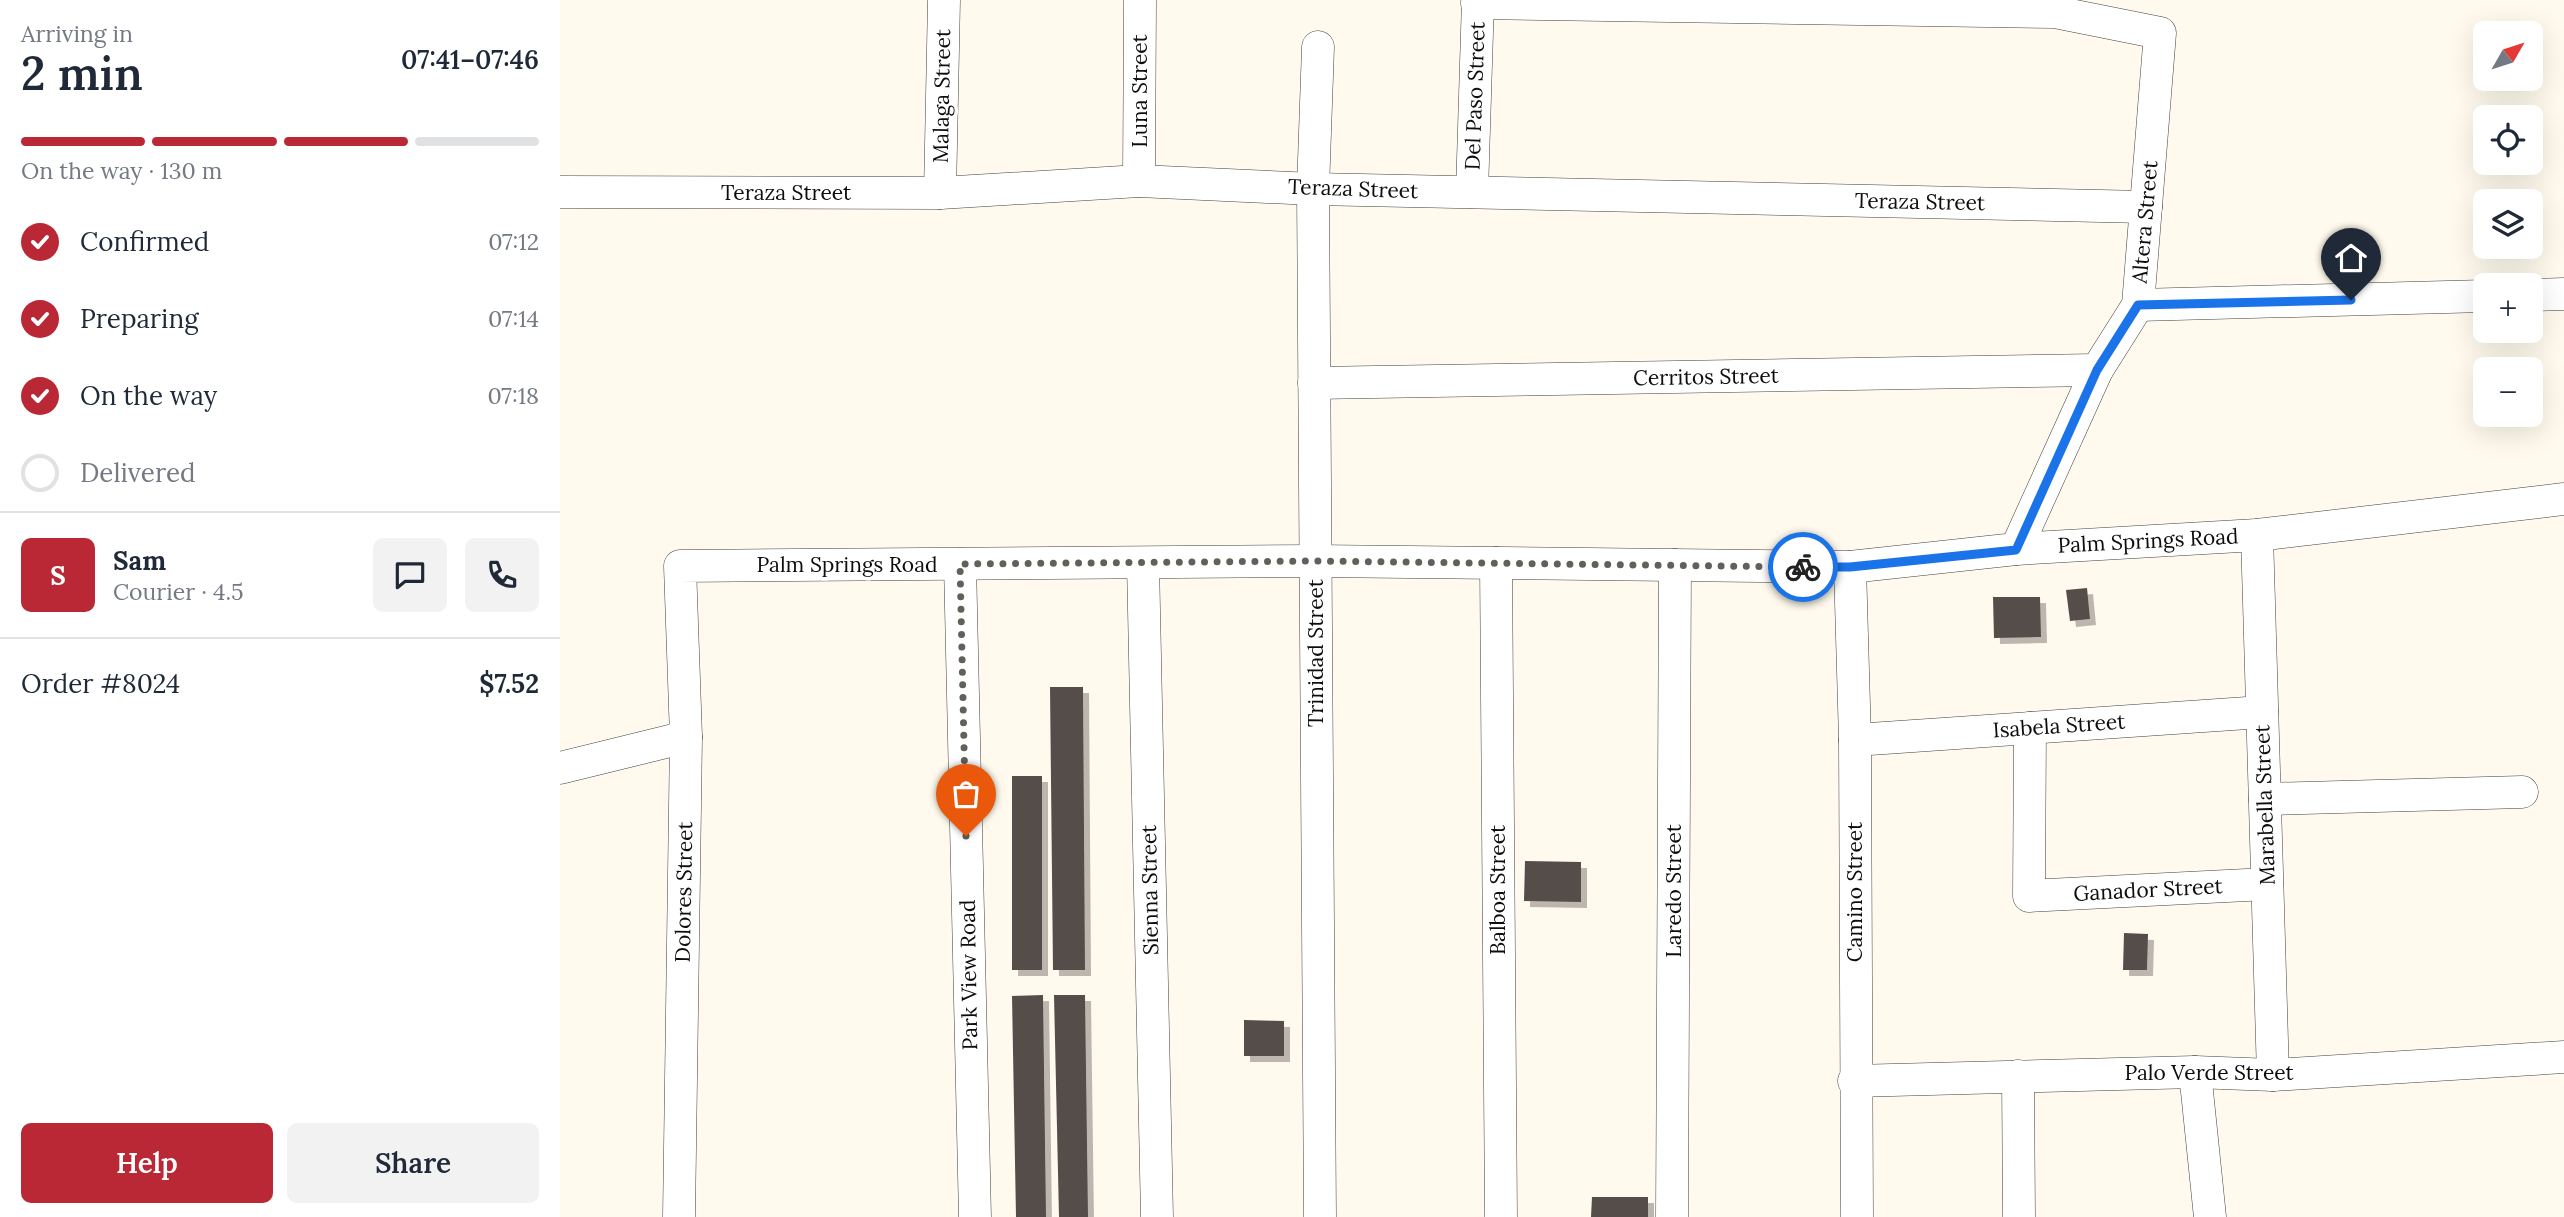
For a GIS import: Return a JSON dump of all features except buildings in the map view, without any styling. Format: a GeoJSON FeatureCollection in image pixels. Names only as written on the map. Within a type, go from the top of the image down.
{"type":"FeatureCollection","features":[{"type":"Feature","properties":{"kind":"street","name":"Malaga Street"},"geometry":{"type":"LineString","coordinates":[[940,193],[944,0]]}},
{"type":"Feature","properties":{"kind":"street","name":"Luna Street"},"geometry":{"type":"LineString","coordinates":[[1139,181],[1140,0]]}},
{"type":"Feature","properties":{"kind":"street"},"geometry":{"type":"LineString","coordinates":[[1477,1],[2055,6]]}},
{"type":"Feature","properties":{"kind":"street","name":"Del Paso Street"},"geometry":{"type":"LineString","coordinates":[[1472,192],[1477,1]]}},
{"type":"Feature","properties":{"kind":"street","name":"Altera Street"},"geometry":{"type":"LineString","coordinates":[[2016,550],[2097,370],[2138,305],[2160,33],[2055,6]]}},
{"type":"Feature","properties":{"kind":"street","name":"Trinidad Street"},"geometry":{"type":"LineString","coordinates":[[1318,47],[1313,189],[1320,1217]]}},
{"type":"Feature","properties":{"kind":"street","name":"Teraza Street"},"geometry":{"type":"LineString","coordinates":[[560,192],[940,193],[1139,181],[1313,189],[2146,207]]}},
{"type":"Feature","properties":{"kind":"street"},"geometry":{"type":"LineString","coordinates":[[2543,295],[2564,294]]}},
{"type":"Feature","properties":{"kind":"street"},"geometry":{"type":"LineString","coordinates":[[2138,305],[2473,296]]}},
{"type":"Feature","properties":{"kind":"street","name":"Cerritos Street"},"geometry":{"type":"LineString","coordinates":[[1314,383],[2097,370]]}},
{"type":"Feature","properties":{"kind":"street","name":"Palm Springs Road"},"geometry":{"type":"LineString","coordinates":[[680,566],[1315,561],[1850,567],[2016,550],[2257,535],[2564,499]]}},
{"type":"Feature","properties":{"kind":"street","name":"Marabella Street"},"geometry":{"type":"LineString","coordinates":[[2257,535],[2273,1075]]}},
{"type":"Feature","properties":{"kind":"street","name":"Sienna Street"},"geometry":{"type":"LineString","coordinates":[[1143,563],[1157,1217]]}},
{"type":"Feature","properties":{"kind":"street","name":"Balboa Street"},"geometry":{"type":"LineString","coordinates":[[1496,563],[1501,1217]]}},
{"type":"Feature","properties":{"kind":"street","name":"Park View Road"},"geometry":{"type":"LineString","coordinates":[[960,564],[975,1217]]}},
{"type":"Feature","properties":{"kind":"street","name":"Laredo Street"},"geometry":{"type":"LineString","coordinates":[[1672,1217],[1675,565]]}},
{"type":"Feature","properties":{"kind":"street","name":"Dolores Street"},"geometry":{"type":"LineString","coordinates":[[679,1217],[686,737],[680,566]]}},
{"type":"Feature","properties":{"kind":"street","name":"Camino Street"},"geometry":{"type":"LineString","coordinates":[[1850,567],[1855,740],[1854,1081],[1857,1217]]}},
{"type":"Feature","properties":{"kind":"street","name":"Isabela Street"},"geometry":{"type":"LineString","coordinates":[[1855,740],[2262,712]]}},
{"type":"Feature","properties":{"kind":"street","name":"Ganador Street"},"geometry":{"type":"LineString","coordinates":[[2030,728],[2029,896],[2267,884]]}},
{"type":"Feature","properties":{"kind":"street"},"geometry":{"type":"LineString","coordinates":[[560,768],[686,737]]}},
{"type":"Feature","properties":{"kind":"street"},"geometry":{"type":"LineString","coordinates":[[2265,799],[2522,792]]}},
{"type":"Feature","properties":{"kind":"street","name":"Palo Verde Street"},"geometry":{"type":"LineString","coordinates":[[1854,1081],[2195,1072],[2273,1075],[2564,1057]]}},
{"type":"Feature","properties":{"kind":"street"},"geometry":{"type":"LineString","coordinates":[[2195,1072],[2210,1217]]}},
{"type":"Feature","properties":{"kind":"street"},"geometry":{"type":"LineString","coordinates":[[2018,1076],[2019,1217]]}},
{"type":"Feature","properties":{"kind":"way so far"},"geometry":{"type":"LineString","coordinates":[[966,836],[960,564],[1315,561],[1803,567]]}},
{"type":"Feature","properties":{"kind":"route"},"geometry":{"type":"LineString","coordinates":[[1803,567],[1850,567],[2016,550],[2097,370],[2138,305],[2351,300]]}}]}
